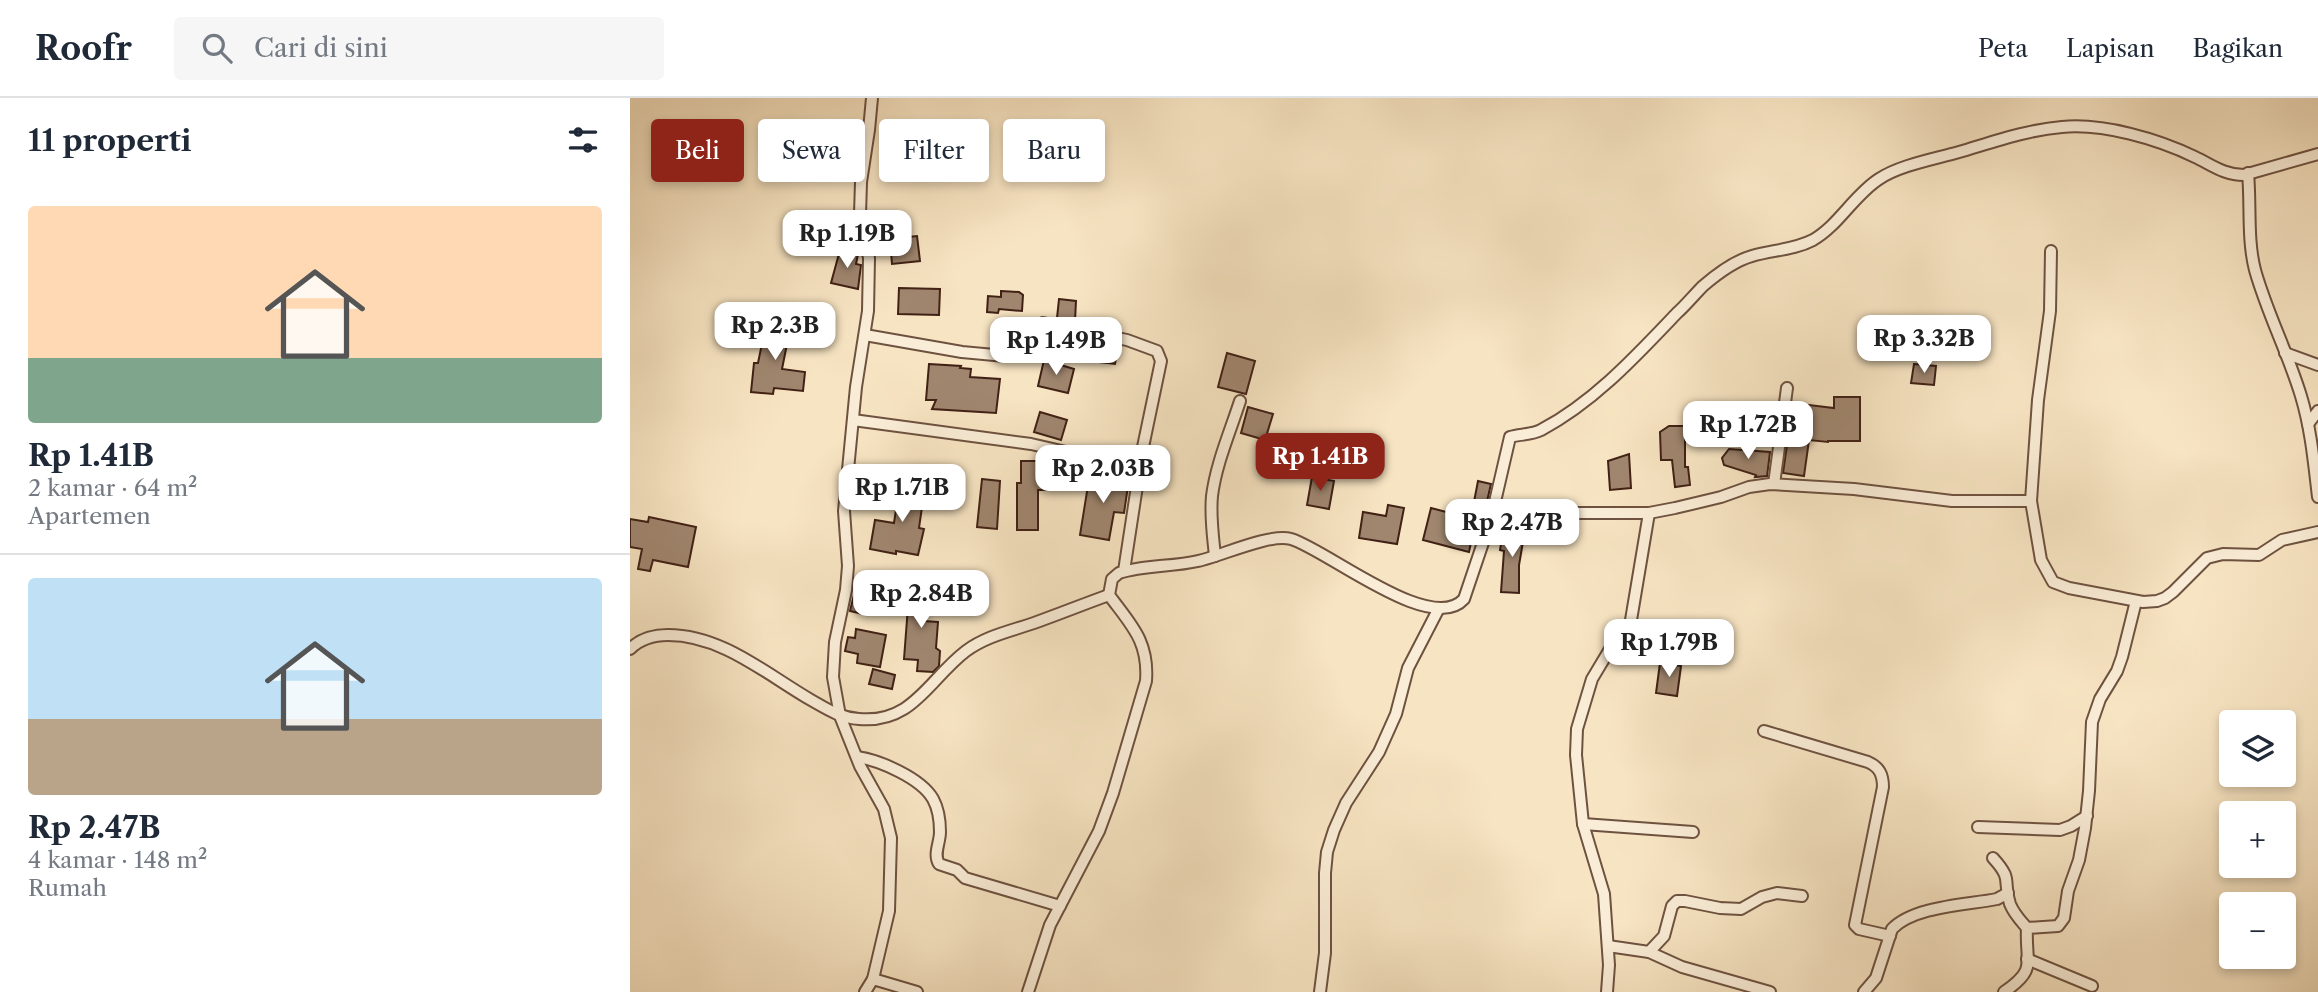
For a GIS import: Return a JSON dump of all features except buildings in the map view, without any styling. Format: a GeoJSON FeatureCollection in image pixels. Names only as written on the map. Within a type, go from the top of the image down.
{"type":"FeatureCollection","features":[{"type":"Feature","properties":{"kind":"street"},"geometry":{"type":"LineString","coordinates":[[865,992],[873,979],[889,911],[891,838],[884,809],[839,716],[833,660],[848,566],[844,511],[868,311],[869,258],[860,214],[861,182],[872,98]]}},
{"type":"Feature","properties":{"kind":"street"},"geometry":{"type":"LineString","coordinates":[[1028,992],[1045,937],[1099,831],[1146,681],[1144,649],[1109,595],[1112,579],[1124,571],[1182,564],[1272,539],[1290,539],[1343,569],[1412,602],[1425,607],[1456,606],[1464,599],[1490,519],[1505,465],[1508,440],[1514,435],[1540,430],[1579,407],[1625,366],[1702,287],[1728,267],[1753,255],[1791,248],[1814,239],[1862,191],[1882,177],[1926,161],[2034,130],[2066,126],[2117,131],[2163,144],[2224,172],[2249,177],[2318,154]]}},
{"type":"Feature","properties":{"kind":"street"},"geometry":{"type":"LineString","coordinates":[[2249,177],[2255,268],[2268,313],[2301,396],[2308,424],[2318,497]]}},
{"type":"Feature","properties":{"kind":"street"},"geometry":{"type":"LineString","coordinates":[[2051,251],[2050,311],[2038,400],[2031,501],[2041,560],[2053,582],[2069,588],[2143,603],[2165,598],[2207,558],[2216,555],[2259,555],[2282,540],[2318,532]]}},
{"type":"Feature","properties":{"kind":"street"},"geometry":{"type":"LineString","coordinates":[[1043,323],[1127,340],[1157,351],[1160,355],[1124,571]]}},
{"type":"Feature","properties":{"kind":"street"},"geometry":{"type":"LineString","coordinates":[[864,334],[962,352],[1005,356]]}},
{"type":"Feature","properties":{"kind":"street"},"geometry":{"type":"LineString","coordinates":[[2285,353],[2318,365]]}},
{"type":"Feature","properties":{"kind":"street"},"geometry":{"type":"LineString","coordinates":[[1774,484],[1787,387]]}},
{"type":"Feature","properties":{"kind":"street"},"geometry":{"type":"LineString","coordinates":[[1215,556],[1212,496],[1240,401]]}},
{"type":"Feature","properties":{"kind":"street"},"geometry":{"type":"LineString","coordinates":[[2308,424],[2318,411]]}},
{"type":"Feature","properties":{"kind":"street"},"geometry":{"type":"LineString","coordinates":[[853,420],[1031,444],[1066,452],[1142,457]]}},
{"type":"Feature","properties":{"kind":"street"},"geometry":{"type":"LineString","coordinates":[[1490,519],[1540,513],[1649,513],[1721,497],[1749,487],[1774,484],[1854,489],[1952,501],[2031,501]]}},
{"type":"Feature","properties":{"kind":"street"},"geometry":{"type":"LineString","coordinates":[[1607,992],[1608,946],[1604,894],[1583,824],[1576,755],[1577,729],[1592,679],[1630,625],[1649,513]]}},
{"type":"Feature","properties":{"kind":"street"},"geometry":{"type":"LineString","coordinates":[[630,649],[637,642],[660,635],[705,639],[748,660],[839,716],[862,720],[898,714],[911,705],[966,651],[986,639],[1109,595]]}},
{"type":"Feature","properties":{"kind":"street"},"geometry":{"type":"LineString","coordinates":[[2027,928],[2058,926],[2061,923],[2079,860],[2087,816],[2092,722],[2100,699],[2117,671],[2136,601]]}},
{"type":"Feature","properties":{"kind":"street"},"geometry":{"type":"LineString","coordinates":[[1320,992],[1325,953],[1327,852],[1346,803],[1379,752],[1396,714],[1408,668],[1439,608]]}},
{"type":"Feature","properties":{"kind":"street"},"geometry":{"type":"LineString","coordinates":[[1764,731],[1868,762],[1881,772],[1883,787],[1855,925],[1859,929],[1890,936]]}},
{"type":"Feature","properties":{"kind":"street"},"geometry":{"type":"LineString","coordinates":[[857,757],[882,762],[932,796],[939,825],[936,855],[939,864],[957,870],[965,878],[1060,906]]}},
{"type":"Feature","properties":{"kind":"street"},"geometry":{"type":"LineString","coordinates":[[1978,827],[2060,830],[2087,816]]}},
{"type":"Feature","properties":{"kind":"street"},"geometry":{"type":"LineString","coordinates":[[1583,824],[1693,832]]}},
{"type":"Feature","properties":{"kind":"street"},"geometry":{"type":"LineString","coordinates":[[1993,858],[2006,873],[2013,911],[2027,928],[2025,975],[2004,992]]}},
{"type":"Feature","properties":{"kind":"street"},"geometry":{"type":"LineString","coordinates":[[1649,952],[1664,936],[1672,906],[1677,901],[1741,909],[1762,897],[1777,893],[1802,896]]}},
{"type":"Feature","properties":{"kind":"street"},"geometry":{"type":"LineString","coordinates":[[1864,992],[1876,978],[1890,936],[1898,924],[1907,918],[1997,899],[2008,893]]}},
{"type":"Feature","properties":{"kind":"street"},"geometry":{"type":"LineString","coordinates":[[1608,946],[1649,952],[1682,967],[1770,992]]}},
{"type":"Feature","properties":{"kind":"street"},"geometry":{"type":"LineString","coordinates":[[2027,959],[2092,986]]}},
{"type":"Feature","properties":{"kind":"street"},"geometry":{"type":"LineString","coordinates":[[873,979],[918,992]]}}]}
